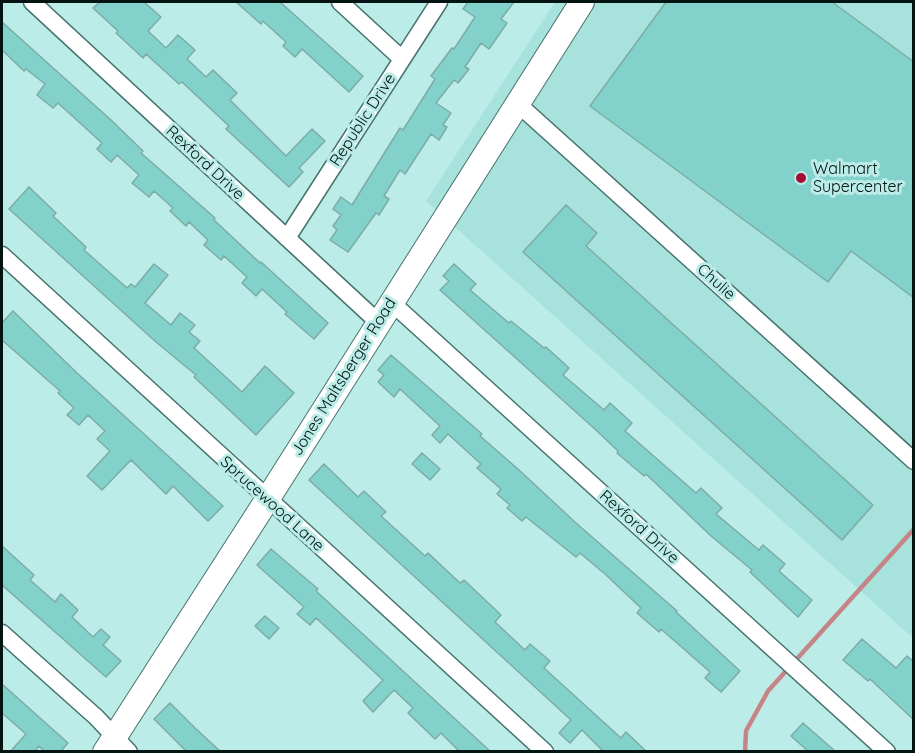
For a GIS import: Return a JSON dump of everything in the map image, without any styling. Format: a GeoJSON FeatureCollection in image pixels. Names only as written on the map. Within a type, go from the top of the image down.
{"type":"FeatureCollection","features":[{"type":"Feature","properties":{"kind":"main road","name":"Jones Maltsberger Road"},"geometry":{"type":"LineString","coordinates":[[116,746],[267,500],[582,2]]}},
{"type":"Feature","properties":{"kind":"street","name":"Rexford Drive"},"geometry":{"type":"LineString","coordinates":[[32,2],[379,323]]}},
{"type":"Feature","properties":{"kind":"street"},"geometry":{"type":"LineString","coordinates":[[340,2],[402,59]]}},
{"type":"Feature","properties":{"kind":"street","name":"Republic Drive"},"geometry":{"type":"LineString","coordinates":[[286,238],[439,2]]}},
{"type":"Feature","properties":{"kind":"street","name":"Chulie"},"geometry":{"type":"LineString","coordinates":[[518,104],[914,461]]}},
{"type":"Feature","properties":{"kind":"street","name":"Sprucewood Lane"},"geometry":{"type":"LineString","coordinates":[[2,255],[267,500],[545,752]]}},
{"type":"Feature","properties":{"kind":"street","name":"Rexford Drive"},"geometry":{"type":"LineString","coordinates":[[392,302],[886,752]]}},
{"type":"Feature","properties":{"kind":"street"},"geometry":{"type":"LineString","coordinates":[[2,633],[116,746]]}},
{"type":"Feature","properties":{"kind":"shaded area"},"geometry":{"type":"Polygon","coordinates":[[[555,2],[913,2],[913,638],[426,201],[555,2]]]}},
{"type":"Feature","properties":{"kind":"building"},"geometry":{"type":"Polygon","coordinates":[[[100,2],[144,2],[161,17],[148,31],[166,48],[178,35],[195,50],[187,59],[206,77],[213,70],[237,93],[230,100],[286,156],[312,129],[325,141],[299,168],[303,172],[289,187],[226,129],[229,126],[182,82],[179,84],[146,54],[143,58],[116,33],[118,31],[93,8],[100,2]]]}},
{"type":"Feature","properties":{"kind":"building"},"geometry":{"type":"Polygon","coordinates":[[[236,2],[280,2],[363,76],[349,92],[302,49],[295,57],[283,46],[286,42],[263,21],[261,24],[236,2]]]}},
{"type":"Feature","properties":{"kind":"building"},"geometry":{"type":"Polygon","coordinates":[[[468,2],[514,2],[501,19],[507,23],[489,49],[481,43],[465,67],[469,69],[458,83],[454,80],[436,103],[451,113],[443,125],[447,127],[439,140],[431,134],[405,174],[400,170],[384,196],[389,199],[379,215],[376,213],[348,252],[330,240],[337,230],[333,226],[341,215],[333,209],[341,197],[352,205],[400,128],[403,130],[435,79],[431,76],[452,48],[454,49],[475,17],[463,9],[468,2]]]}},
{"type":"Feature","properties":{"kind":"building","name":"Walmart Supercenter"},"geometry":{"type":"Polygon","coordinates":[[[666,2],[832,2],[914,62],[914,298],[851,251],[828,282],[590,106],[666,2]]]}},
{"type":"Feature","properties":{"kind":"building"},"geometry":{"type":"Polygon","coordinates":[[[2,22],[111,120],[143,151],[141,153],[215,218],[214,220],[260,263],[328,323],[314,339],[285,314],[287,312],[262,289],[256,296],[242,283],[247,277],[224,256],[221,260],[204,245],[208,240],[189,222],[186,226],[170,211],[173,208],[154,191],[149,197],[132,183],[139,175],[117,155],[111,162],[97,149],[102,143],[58,103],[53,108],[37,95],[45,84],[26,69],[24,71],[2,50],[2,22]]]}},
{"type":"Feature","properties":{"kind":"building"},"geometry":{"type":"Polygon","coordinates":[[[29,187],[56,213],[53,216],[86,247],[84,250],[127,288],[131,284],[135,287],[154,264],[168,275],[145,303],[171,325],[180,313],[195,325],[189,332],[200,341],[194,348],[242,392],[265,366],[294,393],[256,435],[194,377],[196,375],[156,342],[9,209],[29,187]]]}},
{"type":"Feature","properties":{"kind":"building"},"geometry":{"type":"Polygon","coordinates":[[[566,205],[597,233],[586,246],[873,505],[842,540],[523,252],[566,205]]]}},
{"type":"Feature","properties":{"kind":"building"},"geometry":{"type":"Polygon","coordinates":[[[454,264],[476,284],[470,290],[509,323],[511,321],[544,348],[546,347],[569,368],[563,375],[604,410],[610,403],[632,423],[625,431],[696,493],[701,488],[722,508],[716,514],[759,550],[763,545],[785,564],[779,571],[812,600],[798,617],[750,572],[752,570],[711,536],[646,474],[644,476],[617,453],[618,451],[596,430],[440,290],[449,281],[443,276],[454,264]]]}},
{"type":"Feature","properties":{"kind":"building"},"geometry":{"type":"Polygon","coordinates":[[[13,311],[77,373],[223,506],[208,521],[173,486],[166,494],[131,460],[102,490],[87,476],[110,451],[97,439],[105,431],[88,415],[79,425],[67,415],[74,408],[58,393],[60,391],[2,340],[2,323],[13,311]]]}},
{"type":"Feature","properties":{"kind":"building"},"geometry":{"type":"Polygon","coordinates":[[[391,355],[482,434],[480,436],[677,611],[740,671],[721,692],[705,678],[710,672],[661,629],[659,632],[637,613],[641,608],[605,574],[580,553],[576,557],[526,517],[522,521],[507,508],[510,505],[497,494],[501,489],[477,468],[481,464],[448,434],[440,443],[432,435],[440,426],[400,389],[394,397],[378,382],[384,375],[378,370],[391,355]]]}},
{"type":"Feature","properties":{"kind":"building"},"geometry":{"type":"Polygon","coordinates":[[[422,453],[440,469],[430,480],[412,464],[422,453]]]}},
{"type":"Feature","properties":{"kind":"building"},"geometry":{"type":"Polygon","coordinates":[[[324,464],[358,497],[364,491],[386,512],[381,516],[425,556],[428,553],[460,583],[464,580],[501,615],[495,622],[525,650],[530,644],[550,661],[544,668],[621,738],[626,732],[647,752],[604,752],[582,730],[570,743],[559,733],[571,720],[309,480],[324,464]]]}},
{"type":"Feature","properties":{"kind":"building"},"geometry":{"type":"Polygon","coordinates":[[[2,546],[34,575],[30,580],[55,602],[61,594],[78,610],[72,617],[93,637],[101,629],[110,637],[103,645],[121,661],[106,677],[2,585],[2,546]]]}},
{"type":"Feature","properties":{"kind":"building"},"geometry":{"type":"Polygon","coordinates":[[[271,549],[318,589],[316,591],[491,752],[460,752],[441,733],[435,739],[408,713],[413,708],[394,690],[373,712],[363,701],[383,680],[316,618],[310,625],[297,614],[304,607],[257,565],[271,549]]]}},
{"type":"Feature","properties":{"kind":"building"},"geometry":{"type":"Polygon","coordinates":[[[265,616],[279,628],[269,639],[255,626],[265,616]]]}},
{"type":"Feature","properties":{"kind":"building"},"geometry":{"type":"Polygon","coordinates":[[[862,639],[896,668],[907,656],[914,662],[914,720],[870,679],[868,681],[843,660],[862,639]]]}},
{"type":"Feature","properties":{"kind":"building"},"geometry":{"type":"Polygon","coordinates":[[[2,684],[68,743],[60,752],[45,752],[39,746],[34,752],[10,752],[26,734],[2,713],[2,684]]]}},
{"type":"Feature","properties":{"kind":"building"},"geometry":{"type":"Polygon","coordinates":[[[170,703],[221,752],[187,752],[154,719],[170,703]]]}},
{"type":"Feature","properties":{"kind":"building"},"geometry":{"type":"Polygon","coordinates":[[[803,723],[836,752],[809,752],[791,736],[803,723]]]}},
{"type":"Feature","properties":{"kind":"waterway"},"geometry":{"type":"LineString","coordinates":[[745,752],[746,731],[768,691],[914,529]]}},
{"type":"Feature","properties":{"kind":"place","name":"Walmart Supercenter"},"geometry":{"type":"Point","coordinates":[801,178]}}]}
